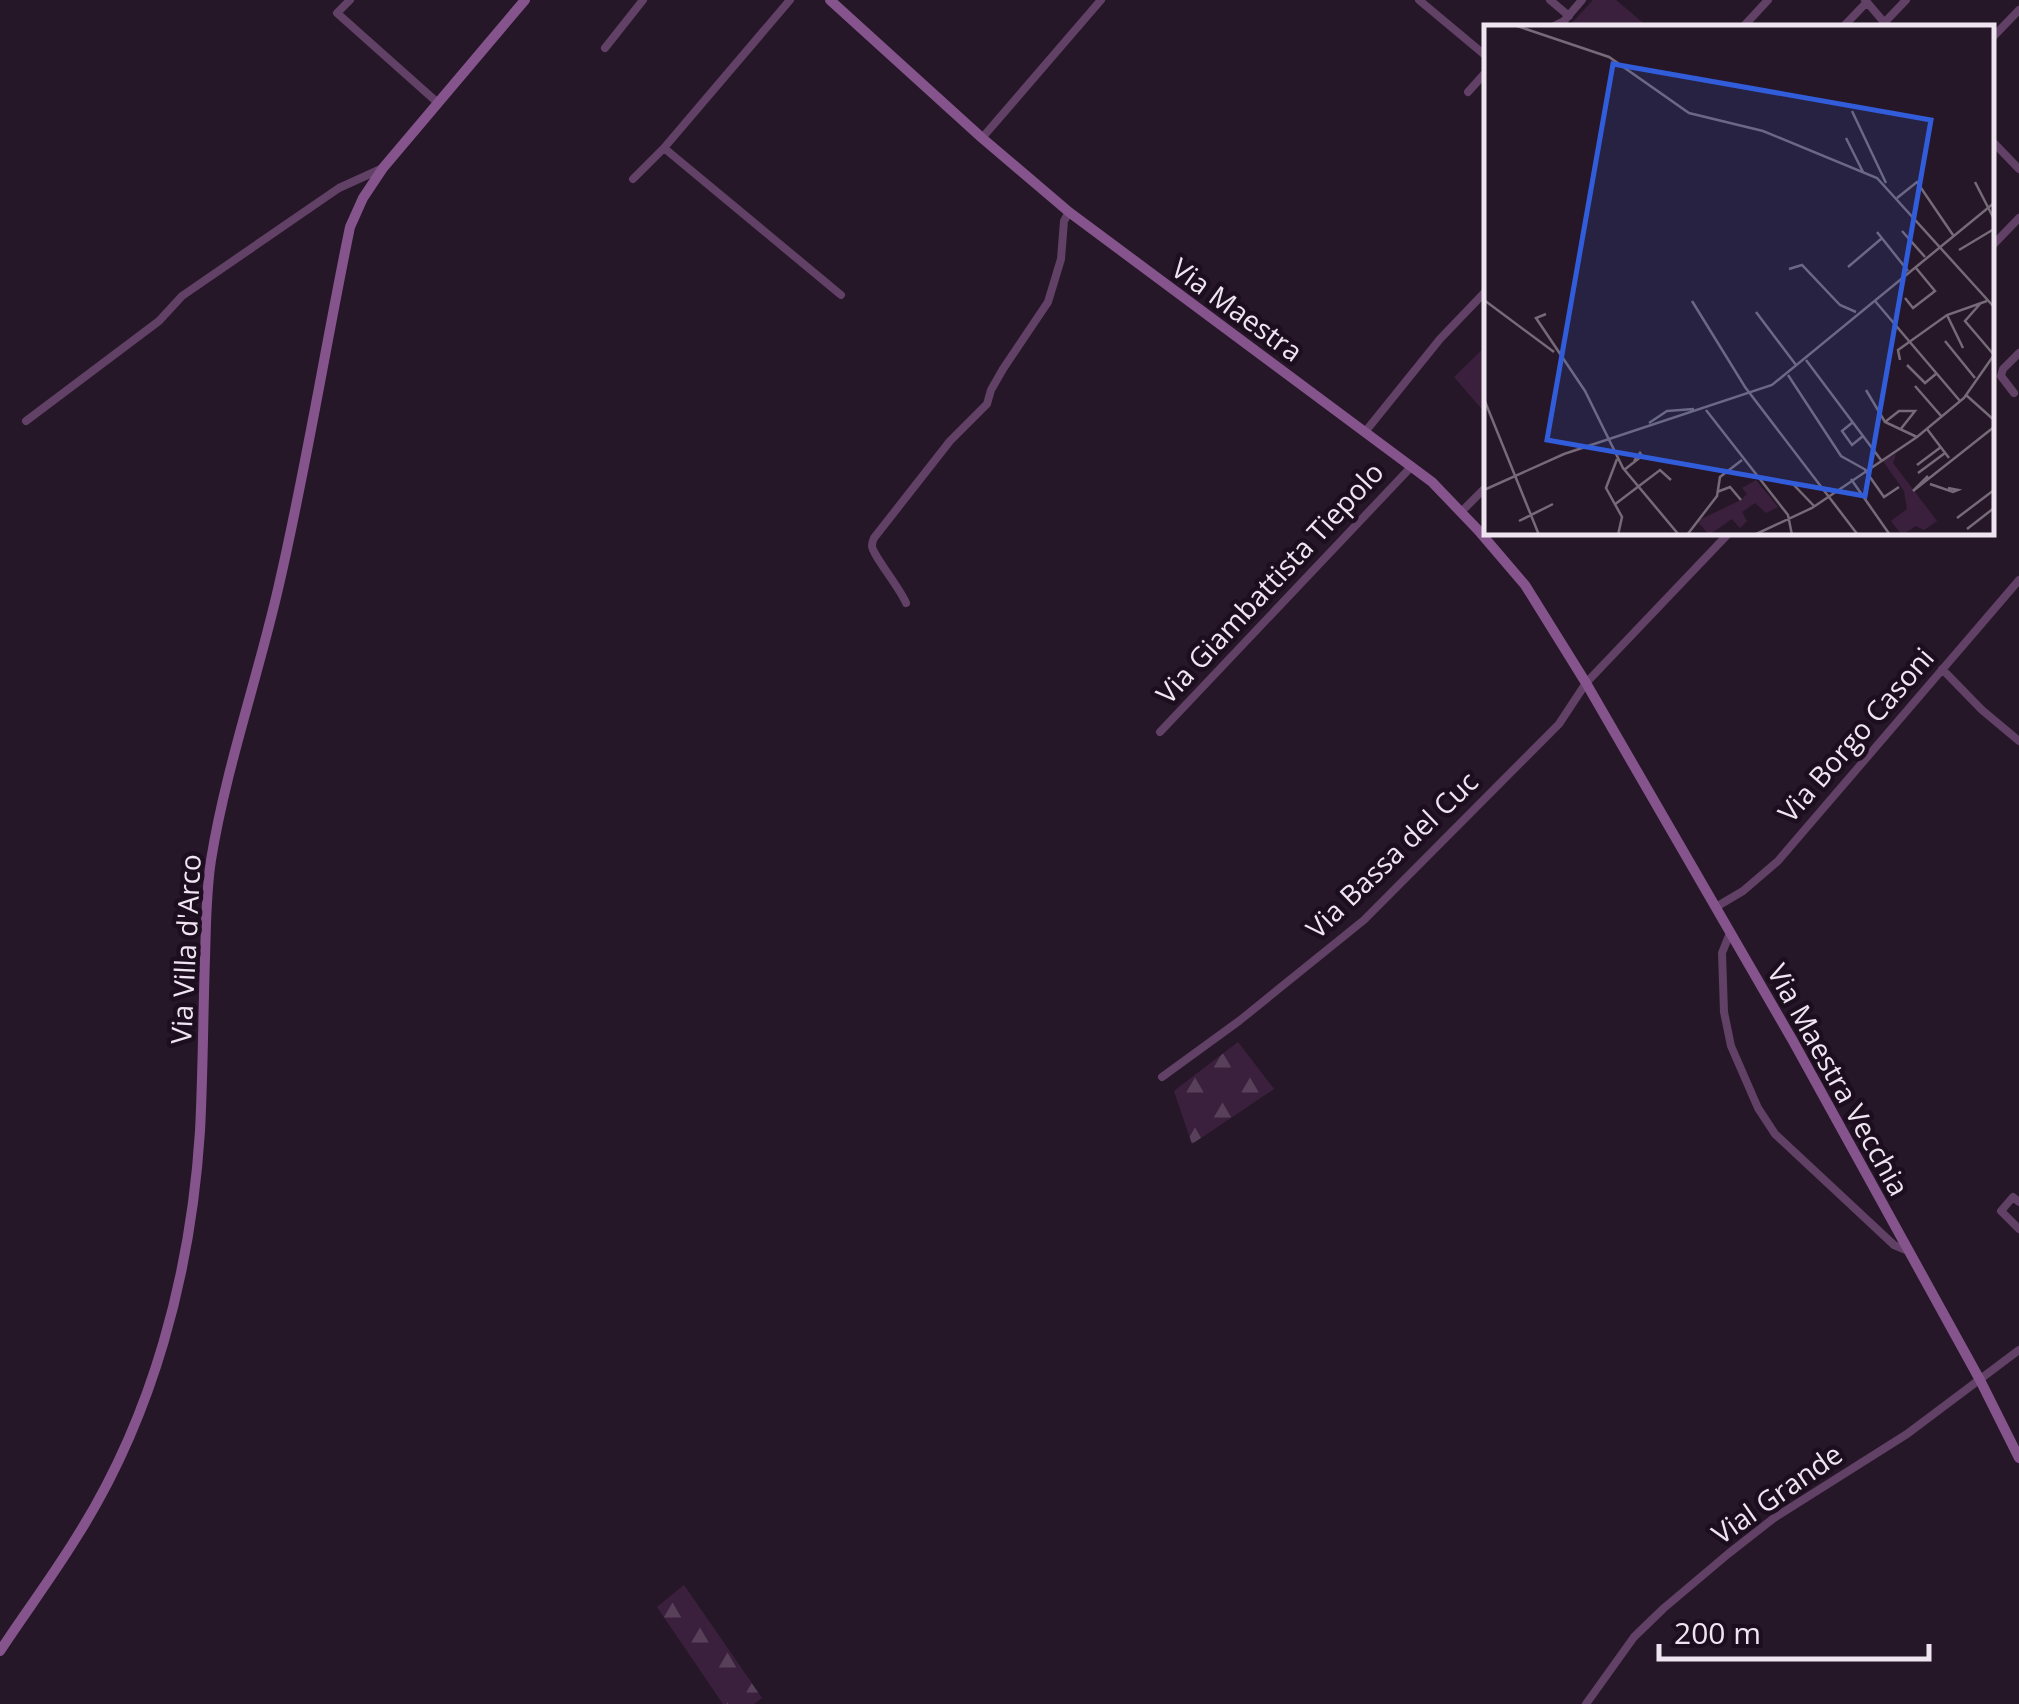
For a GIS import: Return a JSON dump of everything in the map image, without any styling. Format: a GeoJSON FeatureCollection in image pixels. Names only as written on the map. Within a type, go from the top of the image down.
{"type":"FeatureCollection","features":[{"type":"Feature","properties":{"kind":"main road","name":"Via Villa d'Arco"},"geometry":{"type":"LineString","coordinates":[[0,1651],[77,1537],[104,1488],[154,1373],[173,1307],[192,1218],[200,1131],[210,862],[306,469],[350,227],[383,168],[525,0]]}},
{"type":"Feature","properties":{"kind":"main road","name":"Via Maestra"},"geometry":{"type":"LineString","coordinates":[[830,0],[1069,212],[1412,466],[1461,512],[1525,585],[1586,683]]}},
{"type":"Feature","properties":{"kind":"main road","name":"Via Maestra Vecchia"},"geometry":{"type":"LineString","coordinates":[[1586,683],[1716,906],[1980,1380],[2019,1458]]}},
{"type":"Feature","properties":{"kind":"street"},"geometry":{"type":"LineString","coordinates":[[350,0],[336,12],[438,103]]}},
{"type":"Feature","properties":{"kind":"street"},"geometry":{"type":"LineString","coordinates":[[605,48],[643,0]]}},
{"type":"Feature","properties":{"kind":"street"},"geometry":{"type":"LineString","coordinates":[[633,180],[790,0]]}},
{"type":"Feature","properties":{"kind":"street"},"geometry":{"type":"LineString","coordinates":[[982,138],[1101,0]]}},
{"type":"Feature","properties":{"kind":"street"},"geometry":{"type":"LineString","coordinates":[[1419,0],[1484,54]]}},
{"type":"Feature","properties":{"kind":"street"},"geometry":{"type":"LineString","coordinates":[[1550,0],[1568,16]]}},
{"type":"Feature","properties":{"kind":"street"},"geometry":{"type":"LineString","coordinates":[[1554,25],[1582,0]]}},
{"type":"Feature","properties":{"kind":"street"},"geometry":{"type":"LineString","coordinates":[[1745,25],[1768,0]]}},
{"type":"Feature","properties":{"kind":"street"},"geometry":{"type":"LineString","coordinates":[[1845,25],[1866,1],[1883,23],[1906,0]]}},
{"type":"Feature","properties":{"kind":"street"},"geometry":{"type":"LineString","coordinates":[[1994,36],[2019,10]]}},
{"type":"Feature","properties":{"kind":"street"},"geometry":{"type":"LineString","coordinates":[[1468,92],[1484,74]]}},
{"type":"Feature","properties":{"kind":"street"},"geometry":{"type":"LineString","coordinates":[[1994,143],[2019,169]]}},
{"type":"Feature","properties":{"kind":"street"},"geometry":{"type":"LineString","coordinates":[[664,148],[841,295]]}},
{"type":"Feature","properties":{"kind":"street","name":"Via Villa d'Arco"},"geometry":{"type":"LineString","coordinates":[[26,421],[159,321],[182,296],[338,188],[383,168]]}},
{"type":"Feature","properties":{"kind":"street"},"geometry":{"type":"LineString","coordinates":[[906,603],[874,555],[874,538],[950,441],[987,404],[1003,368],[1048,302],[1069,212]]}},
{"type":"Feature","properties":{"kind":"street"},"geometry":{"type":"LineString","coordinates":[[1994,244],[2019,218]]}},
{"type":"Feature","properties":{"kind":"street"},"geometry":{"type":"LineString","coordinates":[[1365,432],[1440,339],[1484,293]]}},
{"type":"Feature","properties":{"kind":"street"},"geometry":{"type":"LineString","coordinates":[[2014,393],[2001,376],[2019,352]]}},
{"type":"Feature","properties":{"kind":"street","name":"Via Giambattista Tiepolo"},"geometry":{"type":"LineString","coordinates":[[1160,732],[1412,466]]}},
{"type":"Feature","properties":{"kind":"street"},"geometry":{"type":"LineString","coordinates":[[1461,512],[1484,489]]}},
{"type":"Feature","properties":{"kind":"street","name":"Via Bassa del Cuc"},"geometry":{"type":"LineString","coordinates":[[1162,1078],[1364,920],[1559,724],[1586,683],[1727,535]]}},
{"type":"Feature","properties":{"kind":"street","name":"Via Borgo Casoni"},"geometry":{"type":"LineString","coordinates":[[1716,906],[1742,891],[1778,861],[2019,580]]}},
{"type":"Feature","properties":{"kind":"street"},"geometry":{"type":"LineString","coordinates":[[1942,670],[2019,741]]}},
{"type":"Feature","properties":{"kind":"street","name":"Via Maestra Vecchia"},"geometry":{"type":"LineString","coordinates":[[1730,932],[1722,953],[1724,1012],[1730,1046],[1758,1108],[1775,1134],[1894,1244],[1906,1250]]}},
{"type":"Feature","properties":{"kind":"street"},"geometry":{"type":"LineString","coordinates":[[2019,1202],[2013,1197],[2000,1211],[2019,1229]]}},
{"type":"Feature","properties":{"kind":"street","name":"Vial Grande"},"geometry":{"type":"LineString","coordinates":[[1586,1704],[1634,1637],[1728,1554],[1774,1518],[1907,1434],[2019,1350]]}},
{"type":"Feature","properties":{"kind":"green space"},"geometry":{"type":"Polygon","coordinates":[[[1593,0],[1616,0],[1646,25],[1570,25],[1593,0]]]}},
{"type":"Feature","properties":{"kind":"green space"},"geometry":{"type":"Polygon","coordinates":[[[1484,348],[1484,412],[1454,377],[1484,348]]]}},
{"type":"Feature","properties":{"kind":"green space"},"geometry":{"type":"Polygon","coordinates":[[[1238,1042],[1274,1089],[1192,1144],[1174,1091],[1238,1042]]]}},
{"type":"Feature","properties":{"kind":"green space"},"geometry":{"type":"Polygon","coordinates":[[[684,1585],[762,1698],[754,1704],[723,1704],[657,1607],[684,1585]]]}}]}
